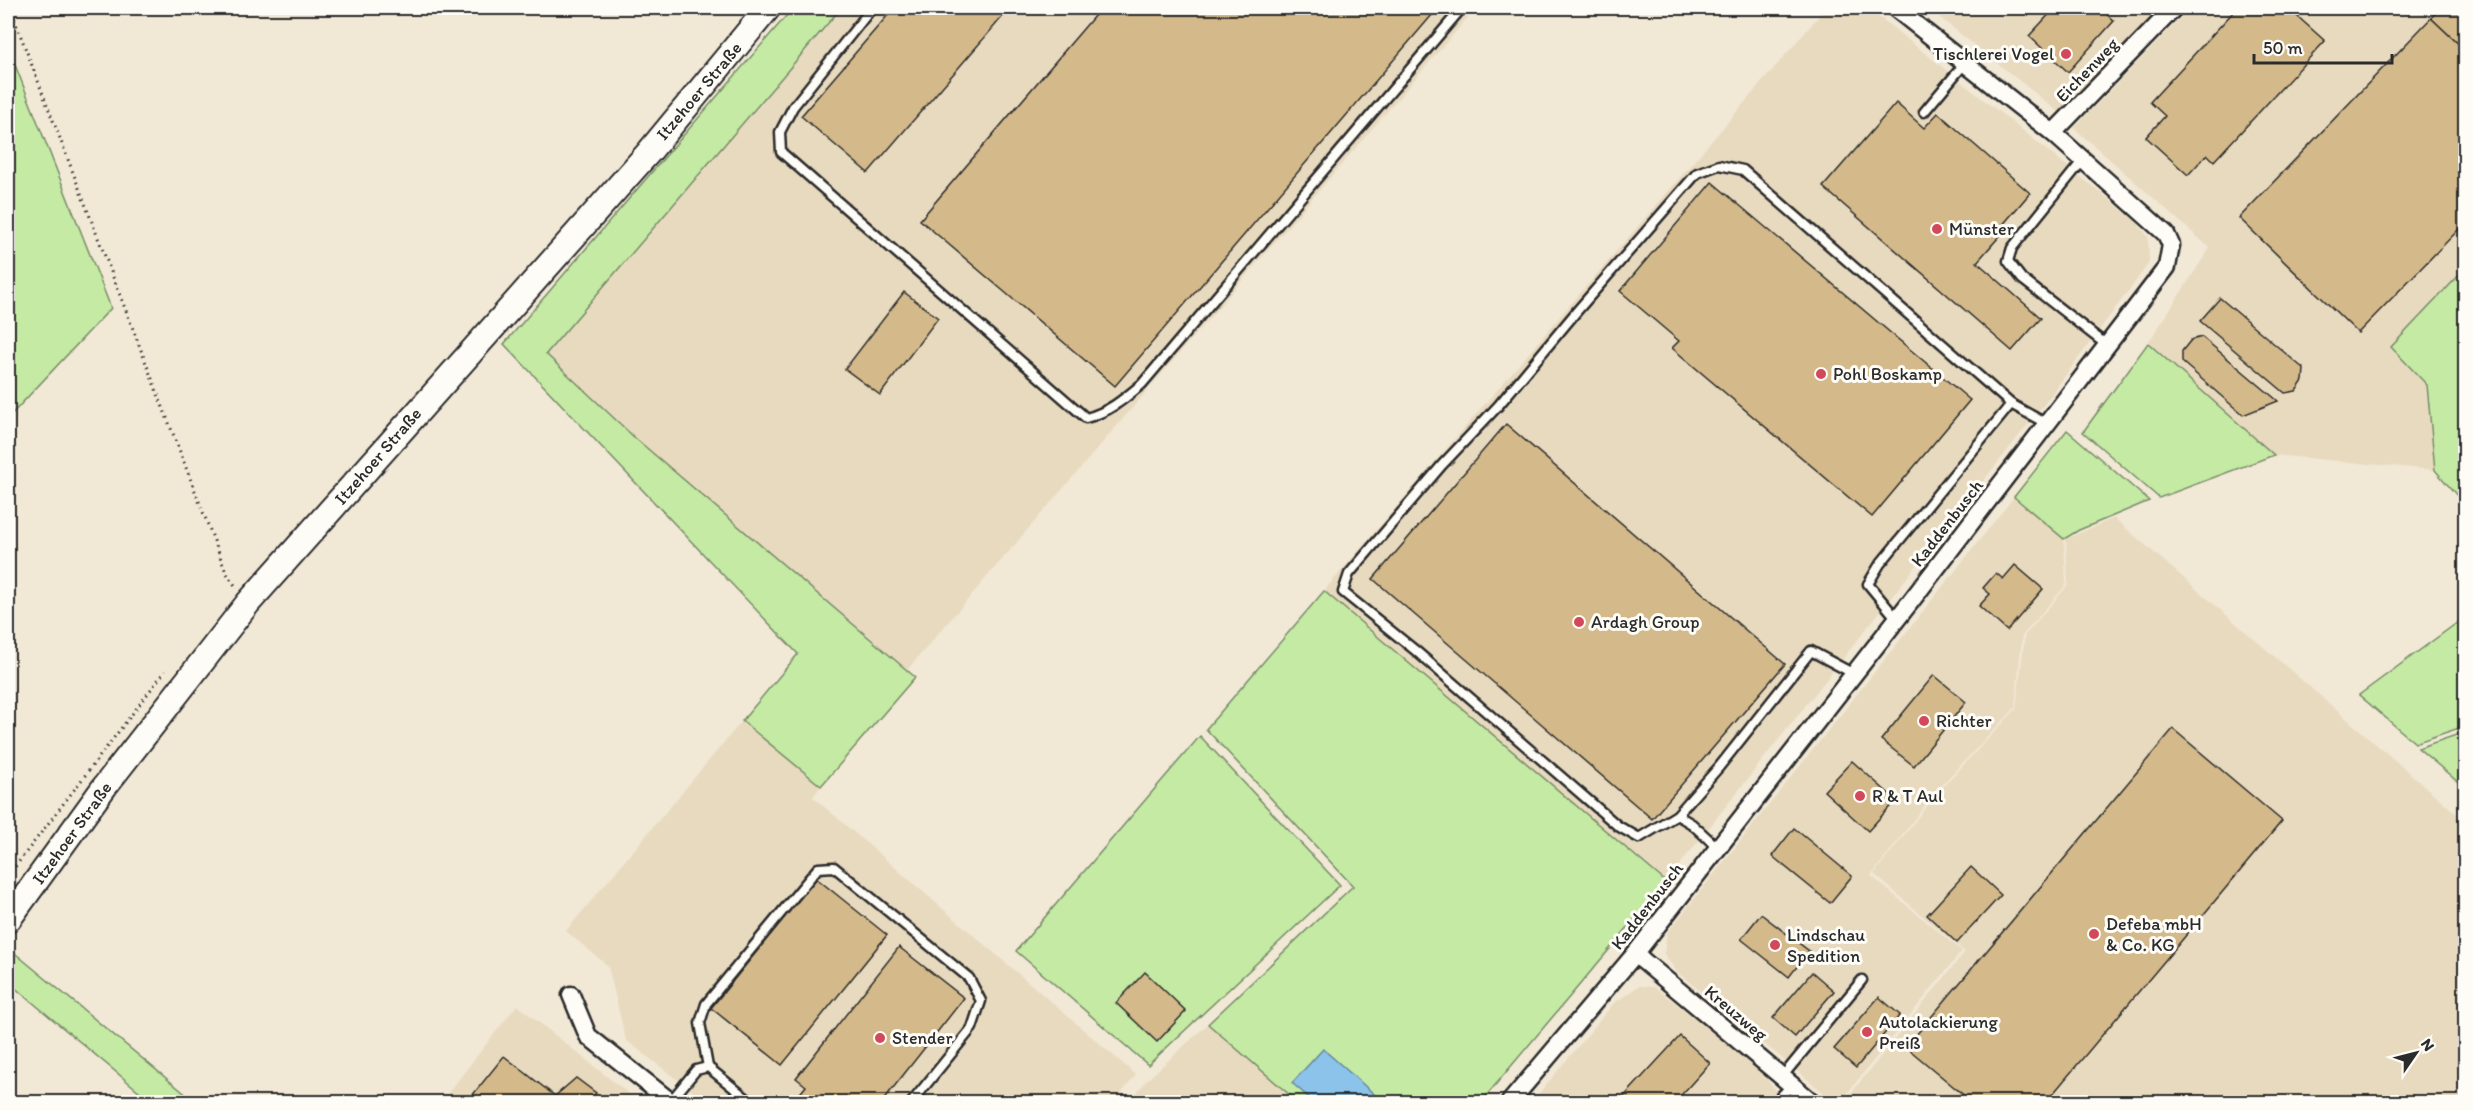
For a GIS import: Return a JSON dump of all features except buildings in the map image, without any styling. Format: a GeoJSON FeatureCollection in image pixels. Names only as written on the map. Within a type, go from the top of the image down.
{"type":"FeatureCollection","features":[{"type":"Feature","properties":{"kind":"main road","name":"Itzehoer Straße"},"geometry":{"type":"LineString","coordinates":[[8,920],[105,786],[248,603],[649,152],[768,8]]}},
{"type":"Feature","properties":{"kind":"street","name":"Kaddenbusch"},"geometry":{"type":"LineString","coordinates":[[1510,1102],[1635,954],[1897,619],[2167,267],[2171,245],[2166,234],[2053,133],[1895,8]]}},
{"type":"Feature","properties":{"kind":"street","name":"Eichenweg"},"geometry":{"type":"LineString","coordinates":[[2053,133],[2174,8]]}},
{"type":"Feature","properties":{"kind":"street","name":"Kreuzweg"},"geometry":{"type":"LineString","coordinates":[[1635,954],[1812,1102]]}},
{"type":"Feature","properties":{"kind":"street"},"geometry":{"type":"LineString","coordinates":[[571,995],[588,1036],[671,1102]]}},
{"type":"Feature","properties":{"kind":"lane"},"geometry":{"type":"LineString","coordinates":[[872,8],[793,107],[780,132],[781,152],[1086,418],[1102,414],[1112,408],[1142,384],[1462,8]]}},
{"type":"Feature","properties":{"kind":"lane"},"geometry":{"type":"LineString","coordinates":[[1924,112],[1965,63]]}},
{"type":"Feature","properties":{"kind":"lane"},"geometry":{"type":"LineString","coordinates":[[2083,160],[2012,248],[2008,261],[2022,279],[2108,346]]}},
{"type":"Feature","properties":{"kind":"lane"},"geometry":{"type":"LineString","coordinates":[[1854,674],[1811,651],[1719,767],[1677,815],[1639,838],[1618,826],[1416,651],[1343,592],[1349,574],[1442,465],[1498,406],[1697,173],[1719,165],[1743,170],[2011,404],[2048,424]]}},
{"type":"Feature","properties":{"kind":"lane"},"geometry":{"type":"LineString","coordinates":[[1897,619],[1868,584],[1880,564],[1923,508],[2011,404]]}},
{"type":"Feature","properties":{"kind":"lane"},"geometry":{"type":"LineString","coordinates":[[1677,815],[1692,824],[1718,848]]}},
{"type":"Feature","properties":{"kind":"lane"},"geometry":{"type":"LineString","coordinates":[[751,1102],[708,1067],[700,1023],[706,1005],[818,868],[834,867],[969,978],[981,1002],[972,1028],[912,1102]]}},
{"type":"Feature","properties":{"kind":"lane"},"geometry":{"type":"LineString","coordinates":[[1775,1102],[1787,1081],[1863,980]]}},
{"type":"Feature","properties":{"kind":"lane"},"geometry":{"type":"LineString","coordinates":[[671,1102],[696,1070],[708,1067]]}},
{"type":"Feature","properties":{"kind":"path"},"geometry":{"type":"LineString","coordinates":[[10,8],[226,573],[248,603]]}},
{"type":"Feature","properties":{"kind":"shaded area"},"geometry":{"type":"Polygon","coordinates":[[[841,8],[1476,8],[907,670],[635,438],[546,354],[841,8]]]}},
{"type":"Feature","properties":{"kind":"shaded area"},"geometry":{"type":"Polygon","coordinates":[[[1826,8],[1868,8],[2135,220],[2148,237],[2149,263],[2045,403],[1666,882],[1324,591],[1826,8]]]}},
{"type":"Feature","properties":{"kind":"shaded area"},"geometry":{"type":"Polygon","coordinates":[[[1928,8],[2162,8],[2060,113],[1928,8]]]}},
{"type":"Feature","properties":{"kind":"shaded area"},"geometry":{"type":"Polygon","coordinates":[[[2190,8],[2465,8],[2465,269],[2391,347],[2427,385],[2435,470],[2274,455],[2148,343],[2210,248],[2074,128],[2190,8]]]}},
{"type":"Feature","properties":{"kind":"shaded area"},"geometry":{"type":"Polygon","coordinates":[[[2014,497],[2064,539],[2066,585],[2022,636],[2015,708],[1935,792],[1871,876],[1962,951],[1840,1102],[1835,1102],[1677,972],[1664,954],[1667,933],[2014,497]]]}},
{"type":"Feature","properties":{"kind":"shaded area"},"geometry":{"type":"Polygon","coordinates":[[[2114,518],[2465,821],[2465,1102],[1844,1102],[1965,952],[1874,874],[1935,795],[2016,709],[2025,635],[2068,585],[2066,539],[2114,518]]]}},
{"type":"Feature","properties":{"kind":"shaded area"},"geometry":{"type":"Polygon","coordinates":[[[742,721],[821,786],[813,797],[1136,1075],[1114,1102],[706,1102],[626,1040],[608,966],[566,931],[742,721]]]}},
{"type":"Feature","properties":{"kind":"shaded area"},"geometry":{"type":"Polygon","coordinates":[[[1639,986],[1654,987],[1681,1007],[1760,1072],[1787,1102],[1532,1102],[1614,1003],[1639,986]]]}},
{"type":"Feature","properties":{"kind":"shaded area"},"geometry":{"type":"Polygon","coordinates":[[[517,1005],[639,1102],[441,1102],[517,1005]]]}},
{"type":"Feature","properties":{"kind":"shaded area"},"geometry":{"type":"Polygon","coordinates":[[[1208,1024],[1298,1102],[1129,1102],[1147,1080],[1208,1024]]]}},
{"type":"Feature","properties":{"kind":"green space"},"geometry":{"type":"Polygon","coordinates":[[[793,8],[841,8],[546,354],[635,438],[915,677],[821,786],[742,721],[798,654],[504,344],[793,8]]]}},
{"type":"Feature","properties":{"kind":"green space"},"geometry":{"type":"Polygon","coordinates":[[[8,47],[111,308],[8,418],[8,47]]]}},
{"type":"Feature","properties":{"kind":"green space"},"geometry":{"type":"Polygon","coordinates":[[[2465,269],[2465,505],[2435,470],[2427,385],[2391,347],[2465,269]]]}},
{"type":"Feature","properties":{"kind":"green space"},"geometry":{"type":"Polygon","coordinates":[[[2148,343],[2274,455],[2159,498],[2083,432],[2148,343]]]}},
{"type":"Feature","properties":{"kind":"green space"},"geometry":{"type":"Polygon","coordinates":[[[2067,430],[2149,501],[2079,530],[2064,539],[2014,497],[2067,430]]]}},
{"type":"Feature","properties":{"kind":"green space"},"geometry":{"type":"Polygon","coordinates":[[[1324,591],[1666,882],[1481,1102],[1298,1102],[1208,1024],[1353,886],[1206,729],[1324,591]]]}},
{"type":"Feature","properties":{"kind":"green space"},"geometry":{"type":"Polygon","coordinates":[[[2465,617],[2465,726],[2415,743],[2359,695],[2465,617]]]}},
{"type":"Feature","properties":{"kind":"green space"},"geometry":{"type":"Polygon","coordinates":[[[2466,732],[2465,788],[2418,748],[2466,732]]]}},
{"type":"Feature","properties":{"kind":"green space"},"geometry":{"type":"Polygon","coordinates":[[[1200,736],[1340,885],[1148,1065],[1016,951],[1200,736]]]}},
{"type":"Feature","properties":{"kind":"green space"},"geometry":{"type":"Polygon","coordinates":[[[11,950],[195,1102],[152,1102],[8,982],[8,957],[11,950]]]}},
{"type":"Feature","properties":{"kind":"water"},"geometry":{"type":"Polygon","coordinates":[[[1323,1049],[1383,1102],[1314,1102],[1292,1083],[1323,1049]]]}},
{"type":"Feature","properties":{"kind":"place","name":"Tischlerei Vogel"},"geometry":{"type":"Point","coordinates":[2066,54]}},
{"type":"Feature","properties":{"kind":"place","name":"Münster"},"geometry":{"type":"Point","coordinates":[1937,229]}},
{"type":"Feature","properties":{"kind":"place","name":"Pohl Boskamp"},"geometry":{"type":"Point","coordinates":[1821,374]}},
{"type":"Feature","properties":{"kind":"place","name":"Ardagh Group"},"geometry":{"type":"Point","coordinates":[1579,622]}},
{"type":"Feature","properties":{"kind":"place","name":"Richter"},"geometry":{"type":"Point","coordinates":[1924,721]}},
{"type":"Feature","properties":{"kind":"place","name":"R & T Aul"},"geometry":{"type":"Point","coordinates":[1860,796]}},
{"type":"Feature","properties":{"kind":"place","name":"Defeba mbH & Co. KG"},"geometry":{"type":"Point","coordinates":[2094,934]}},
{"type":"Feature","properties":{"kind":"place","name":"Lindschau Spedition"},"geometry":{"type":"Point","coordinates":[1775,945]}},
{"type":"Feature","properties":{"kind":"place","name":"Autolackierung Preiß"},"geometry":{"type":"Point","coordinates":[1867,1032]}},
{"type":"Feature","properties":{"kind":"place","name":"Stender"},"geometry":{"type":"Point","coordinates":[880,1038]}}]}
